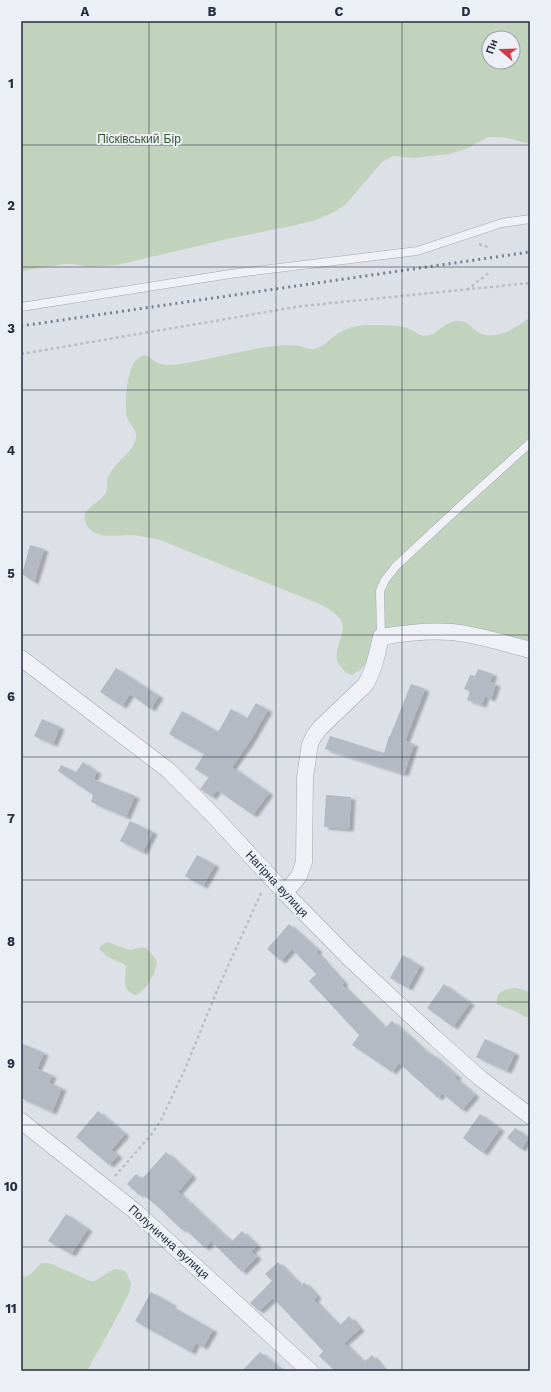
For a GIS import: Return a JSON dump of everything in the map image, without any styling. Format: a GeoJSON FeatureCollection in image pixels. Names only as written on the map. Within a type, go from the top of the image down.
{"type":"FeatureCollection","features":[{"type":"Feature","properties":{"kind":"street"},"geometry":{"type":"LineString","coordinates":[[285,893],[299,876],[304,862],[305,778],[310,744],[320,728],[365,685],[370,678],[381,637],[409,633],[451,632],[490,638],[530,650]]}},
{"type":"Feature","properties":{"kind":"street","name":"Нагірна вулиця"},"geometry":{"type":"LineString","coordinates":[[21,658],[168,770],[213,815],[285,893],[350,959],[435,1038],[496,1091],[530,1116]]}},
{"type":"Feature","properties":{"kind":"street","name":"Полунична вулиця"},"geometry":{"type":"LineString","coordinates":[[21,1121],[105,1187],[164,1237],[310,1371]]}},
{"type":"Feature","properties":{"kind":"lane"},"geometry":{"type":"LineString","coordinates":[[21,307],[230,274],[417,251],[502,223],[530,220]]}},
{"type":"Feature","properties":{"kind":"lane"},"geometry":{"type":"LineString","coordinates":[[381,637],[380,591],[385,580],[396,566],[466,500],[530,444]]}},
{"type":"Feature","properties":{"kind":"path"},"geometry":{"type":"LineString","coordinates":[[467,290],[490,272]]}},
{"type":"Feature","properties":{"kind":"path"},"geometry":{"type":"LineString","coordinates":[[21,354],[302,306],[530,283]]}},
{"type":"Feature","properties":{"kind":"path"},"geometry":{"type":"LineString","coordinates":[[105,1187],[152,1135],[161,1120],[255,905],[270,876]]}},
{"type":"Feature","properties":{"kind":"green space","name":"Пісківський Бір"},"geometry":{"type":"Polygon","coordinates":[[[21,21],[530,21],[530,144],[507,138],[488,137],[466,149],[449,154],[414,158],[393,156],[382,162],[345,205],[316,220],[117,265],[88,267],[74,264],[64,264],[21,271],[21,21]]]}},
{"type":"Feature","properties":{"kind":"green space"},"geometry":{"type":"Polygon","coordinates":[[[530,317],[530,649],[394,630],[360,670],[350,675],[342,668],[336,656],[343,630],[343,624],[340,619],[328,608],[160,540],[133,535],[102,535],[92,531],[87,526],[84,519],[85,514],[105,494],[109,475],[116,465],[128,453],[136,440],[136,433],[127,417],[126,397],[130,371],[136,360],[140,357],[146,356],[157,363],[170,365],[267,347],[293,345],[313,349],[322,345],[346,329],[365,325],[397,326],[426,336],[452,322],[462,321],[483,334],[497,335],[505,333],[518,326],[530,317]]]}},
{"type":"Feature","properties":{"kind":"green space"},"geometry":{"type":"Polygon","coordinates":[[[107,942],[131,950],[143,947],[146,948],[155,958],[157,962],[154,974],[146,987],[137,995],[134,995],[126,989],[126,967],[124,964],[108,957],[99,949],[107,942]]]}},
{"type":"Feature","properties":{"kind":"green space"},"geometry":{"type":"Polygon","coordinates":[[[516,988],[530,992],[530,1019],[497,1004],[499,994],[505,990],[516,988]]]}},
{"type":"Feature","properties":{"kind":"green space"},"geometry":{"type":"Polygon","coordinates":[[[42,1263],[54,1265],[90,1281],[95,1281],[114,1269],[125,1271],[127,1274],[131,1284],[129,1293],[87,1371],[21,1371],[21,1276],[28,1276],[42,1263]]]}},
{"type":"Feature","properties":{"kind":"building"},"geometry":{"type":"Polygon","coordinates":[[[30,545],[44,549],[34,582],[22,574],[30,545]]]}},
{"type":"Feature","properties":{"kind":"building"},"geometry":{"type":"Polygon","coordinates":[[[116,668],[159,696],[151,709],[130,694],[122,706],[100,692],[116,668]]]}},
{"type":"Feature","properties":{"kind":"building"},"geometry":{"type":"Polygon","coordinates":[[[478,669],[493,674],[490,682],[496,684],[491,699],[485,696],[482,705],[467,700],[470,691],[464,689],[470,675],[475,676],[478,669]]]}},
{"type":"Feature","properties":{"kind":"building"},"geometry":{"type":"Polygon","coordinates":[[[411,684],[425,689],[405,741],[414,744],[404,774],[325,749],[330,736],[384,753],[389,736],[411,684]]]}},
{"type":"Feature","properties":{"kind":"building"},"geometry":{"type":"Polygon","coordinates":[[[256,703],[268,710],[250,741],[232,767],[269,793],[253,815],[217,790],[212,797],[200,789],[209,777],[195,769],[204,754],[169,734],[182,711],[218,732],[231,709],[247,718],[256,703]]]}},
{"type":"Feature","properties":{"kind":"building"},"geometry":{"type":"Polygon","coordinates":[[[42,719],[60,727],[53,744],[34,736],[42,719]]]}},
{"type":"Feature","properties":{"kind":"building"},"geometry":{"type":"Polygon","coordinates":[[[83,762],[97,772],[93,779],[135,796],[126,817],[91,802],[93,795],[58,771],[61,765],[76,772],[83,762]]]}},
{"type":"Feature","properties":{"kind":"building"},"geometry":{"type":"Polygon","coordinates":[[[326,795],[351,797],[349,829],[324,827],[326,795]]]}},
{"type":"Feature","properties":{"kind":"building"},"geometry":{"type":"Polygon","coordinates":[[[130,821],[153,832],[143,852],[120,841],[130,821]]]}},
{"type":"Feature","properties":{"kind":"building"},"geometry":{"type":"Polygon","coordinates":[[[197,855],[215,865],[203,886],[185,876],[197,855]]]}},
{"type":"Feature","properties":{"kind":"building"},"geometry":{"type":"Polygon","coordinates":[[[289,924],[318,950],[316,952],[344,983],[342,985],[385,1028],[392,1021],[430,1055],[432,1054],[457,1076],[455,1078],[475,1095],[462,1110],[442,1093],[438,1098],[399,1063],[392,1072],[352,1045],[359,1035],[309,981],[316,974],[292,949],[281,961],[267,949],[289,924]]]}},
{"type":"Feature","properties":{"kind":"building"},"geometry":{"type":"Polygon","coordinates":[[[403,955],[420,966],[408,988],[390,978],[403,955]]]}},
{"type":"Feature","properties":{"kind":"building"},"geometry":{"type":"Polygon","coordinates":[[[444,984],[470,1003],[453,1027],[427,1008],[444,984]]]}},
{"type":"Feature","properties":{"kind":"building"},"geometry":{"type":"Polygon","coordinates":[[[485,1039],[515,1053],[507,1071],[476,1057],[485,1039]]]}},
{"type":"Feature","properties":{"kind":"building"},"geometry":{"type":"Polygon","coordinates":[[[21,1043],[44,1053],[37,1069],[52,1075],[49,1083],[62,1088],[52,1112],[21,1098],[21,1043]]]}},
{"type":"Feature","properties":{"kind":"building"},"geometry":{"type":"Polygon","coordinates":[[[98,1111],[125,1134],[111,1150],[118,1156],[109,1165],[76,1137],[98,1111]]]}},
{"type":"Feature","properties":{"kind":"building"},"geometry":{"type":"Polygon","coordinates":[[[480,1114],[500,1129],[483,1153],[463,1138],[480,1114]]]}},
{"type":"Feature","properties":{"kind":"building"},"geometry":{"type":"Polygon","coordinates":[[[515,1128],[529,1138],[521,1149],[507,1138],[515,1128]]]}},
{"type":"Feature","properties":{"kind":"building"},"geometry":{"type":"Polygon","coordinates":[[[166,1152],[192,1176],[178,1192],[231,1242],[242,1231],[257,1246],[251,1251],[257,1257],[242,1272],[211,1241],[205,1248],[184,1228],[182,1230],[157,1206],[141,1193],[139,1195],[127,1184],[136,1174],[142,1179],[166,1152]]]}},
{"type":"Feature","properties":{"kind":"building"},"geometry":{"type":"Polygon","coordinates":[[[66,1214],[88,1229],[71,1254],[48,1241],[66,1214]]]}},
{"type":"Feature","properties":{"kind":"building"},"geometry":{"type":"Polygon","coordinates":[[[278,1262],[301,1286],[304,1282],[317,1296],[314,1300],[339,1326],[349,1316],[360,1329],[344,1343],[364,1362],[372,1355],[385,1371],[335,1371],[319,1356],[323,1351],[273,1298],[259,1311],[250,1303],[272,1281],[265,1274],[278,1262]]]}},
{"type":"Feature","properties":{"kind":"building"},"geometry":{"type":"Polygon","coordinates":[[[151,1292],[172,1304],[171,1306],[213,1330],[203,1347],[196,1343],[191,1352],[135,1321],[151,1292]]]}},
{"type":"Feature","properties":{"kind":"building"},"geometry":{"type":"Polygon","coordinates":[[[260,1352],[283,1371],[242,1371],[260,1352]]]}},
{"type":"Feature","properties":{"kind":"railway"},"geometry":{"type":"LineString","coordinates":[[21,326],[530,252]]}}]}
